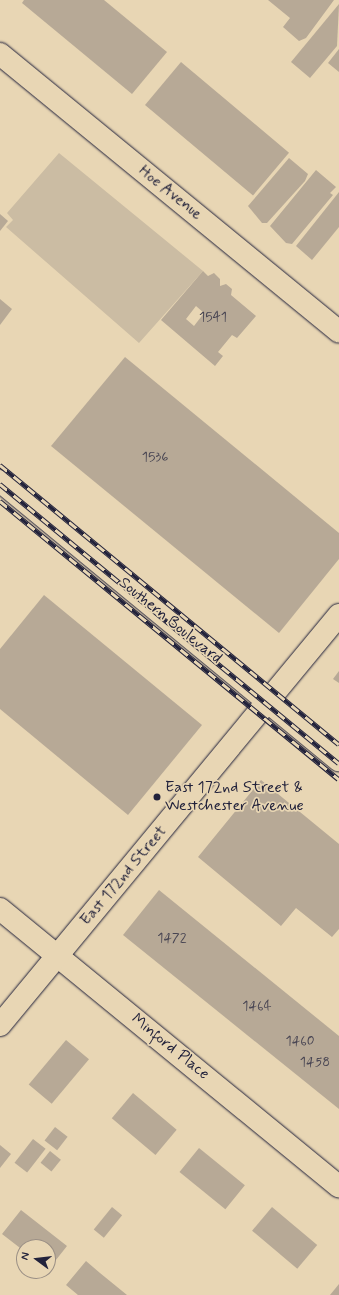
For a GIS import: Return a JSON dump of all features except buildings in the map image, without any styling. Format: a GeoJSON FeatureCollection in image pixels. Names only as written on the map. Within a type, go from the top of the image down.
{"type":"FeatureCollection","features":[{"type":"Feature","properties":{"kind":"street","name":"Hoe Avenue"},"geometry":{"type":"LineString","coordinates":[[0,54],[339,331]]}},
{"type":"Feature","properties":{"kind":"street","name":"Southern Boulevard"},"geometry":{"type":"LineString","coordinates":[[0,481],[339,760]]}},
{"type":"Feature","properties":{"kind":"street","name":"East 172nd Street"},"geometry":{"type":"LineString","coordinates":[[0,1025],[339,615]]}},
{"type":"Feature","properties":{"kind":"street","name":"Minford Place"},"geometry":{"type":"LineString","coordinates":[[0,909],[339,1186]]}},
{"type":"Feature","properties":{"kind":"shaded area"},"geometry":{"type":"Polygon","coordinates":[[[59,153],[203,271],[139,343],[6,227],[13,220],[7,213],[59,153]]]}},
{"type":"Feature","properties":{"kind":"railway"},"geometry":{"type":"LineString","coordinates":[[0,465],[339,744]]}},
{"type":"Feature","properties":{"kind":"railway"},"geometry":{"type":"LineString","coordinates":[[0,484],[339,763]]}},
{"type":"Feature","properties":{"kind":"railway"},"geometry":{"type":"LineString","coordinates":[[0,501],[339,779]]}},
{"type":"Feature","properties":{"kind":"place","name":"East 172nd Street & Westchester Avenue"},"geometry":{"type":"Point","coordinates":[157,797]}}]}
